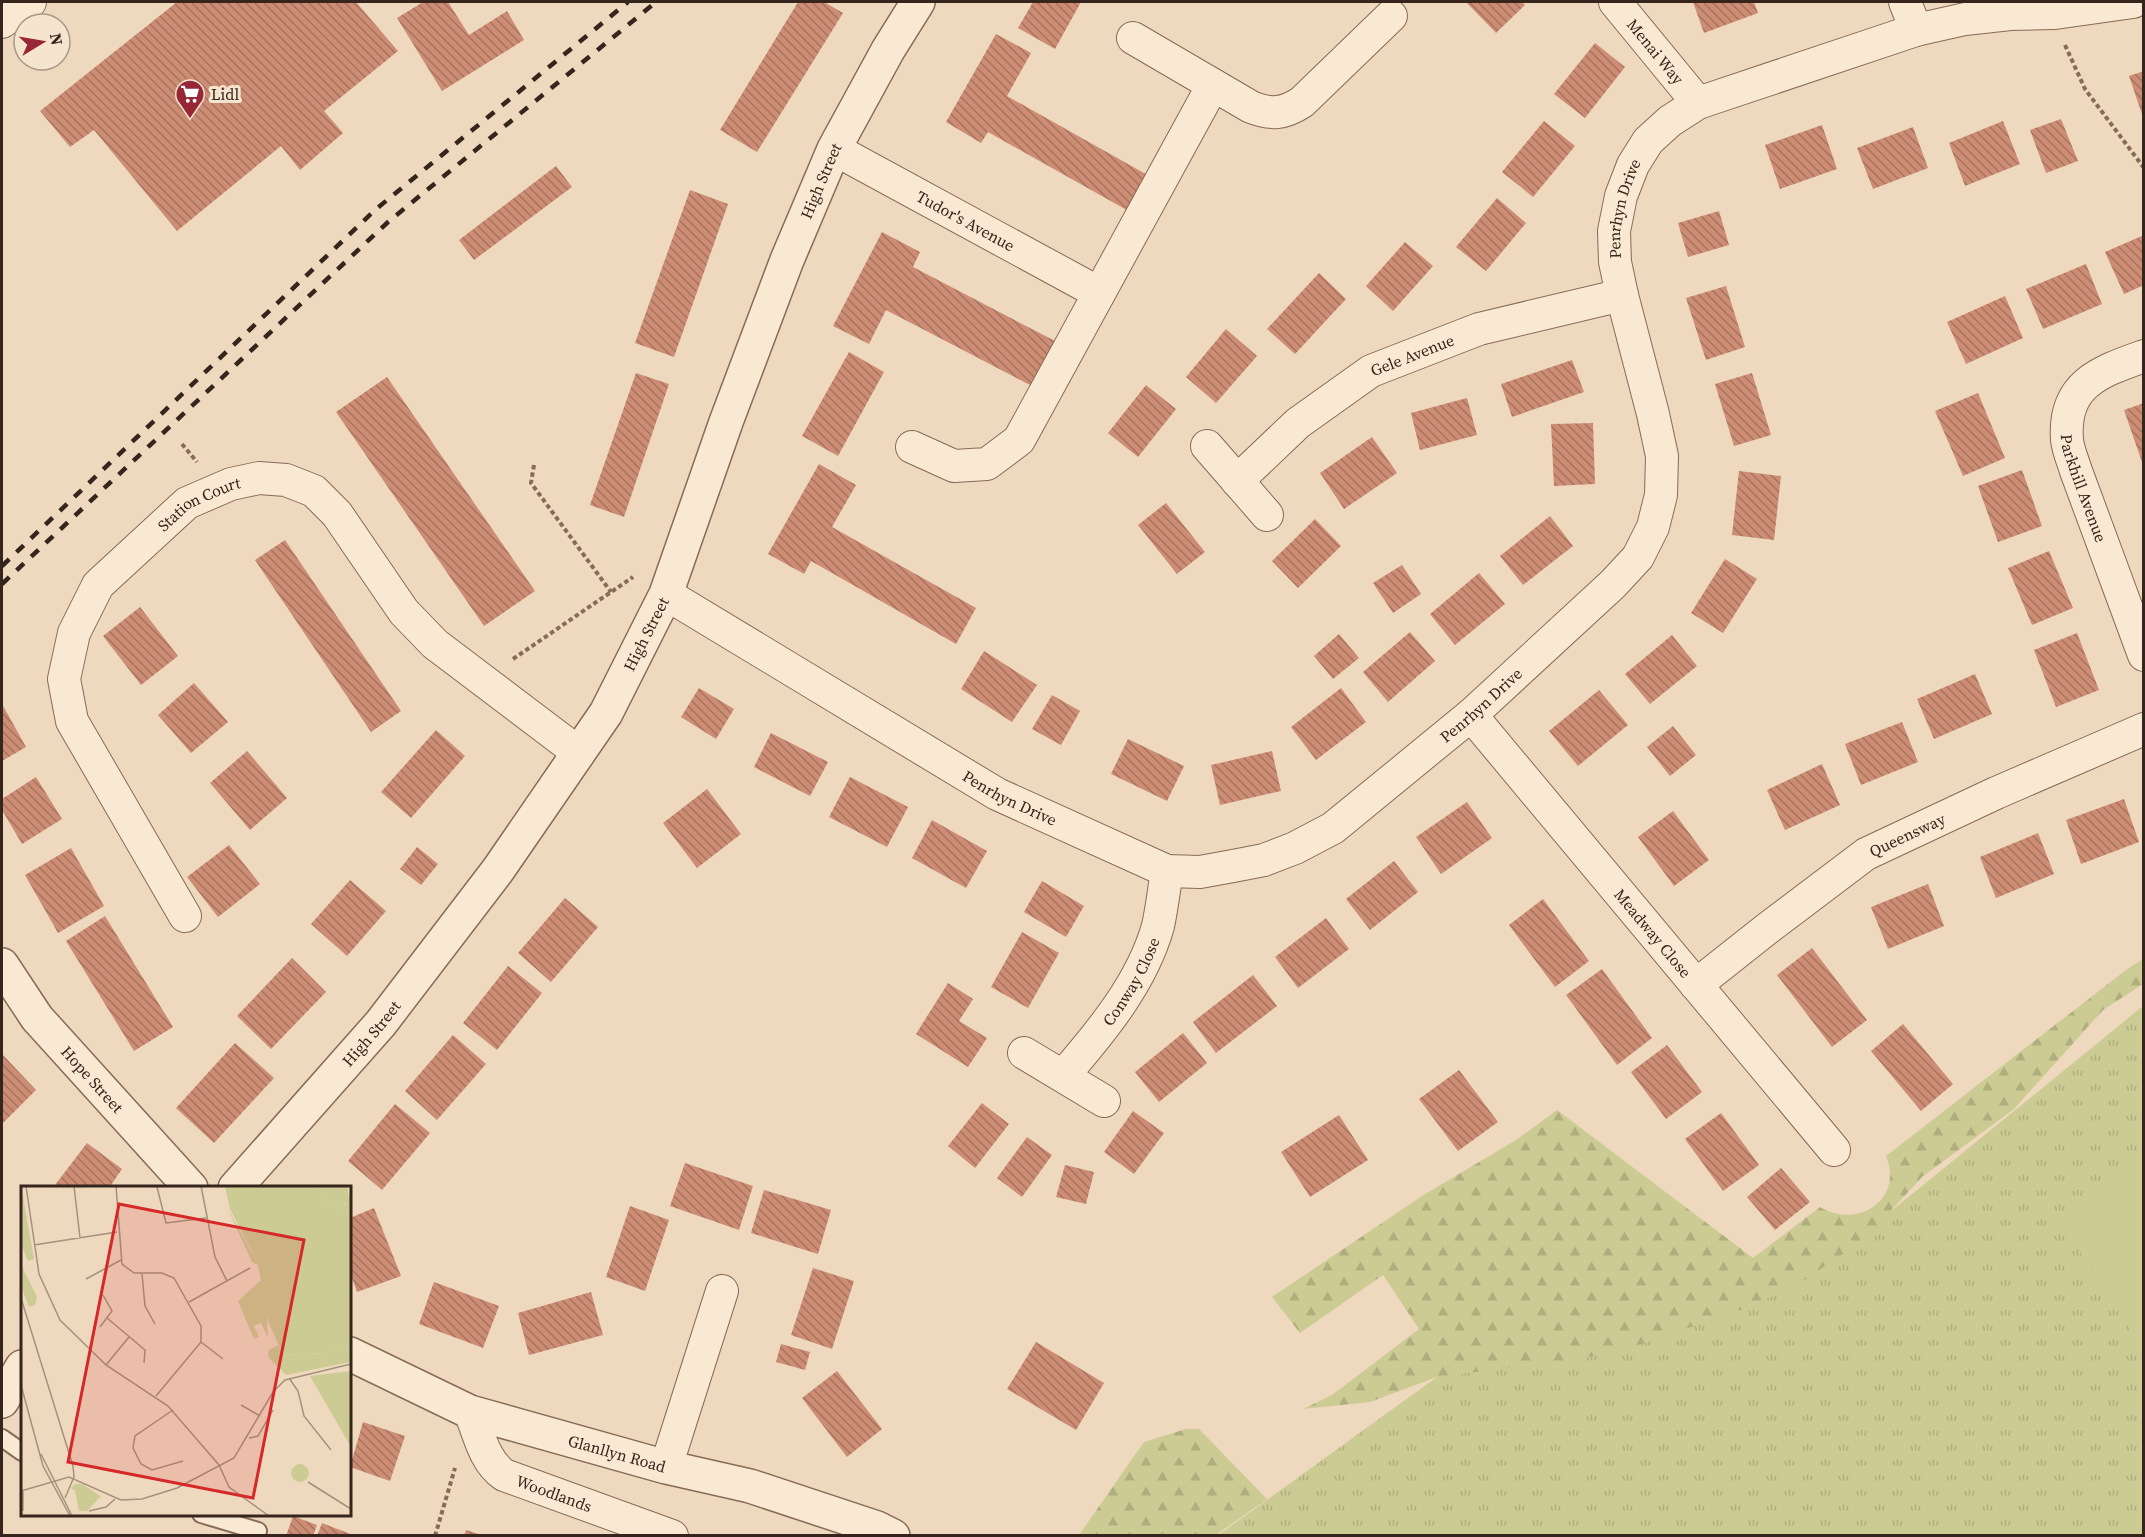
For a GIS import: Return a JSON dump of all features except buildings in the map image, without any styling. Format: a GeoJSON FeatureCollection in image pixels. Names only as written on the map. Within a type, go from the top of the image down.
{"type":"FeatureCollection","features":[{"type":"Feature","properties":{"kind":"street"},"geometry":{"type":"LineString","coordinates":[[2,22],[30,2]]}},
{"type":"Feature","properties":{"kind":"street","name":"High Street"},"geometry":{"type":"LineString","coordinates":[[237,1186],[381,1023],[498,870],[606,712],[666,594],[738,389],[787,260],[834,149],[888,50],[918,2]]}},
{"type":"Feature","properties":{"kind":"street","name":"Menai Way"},"geometry":{"type":"LineString","coordinates":[[1615,2],[1698,103]]}},
{"type":"Feature","properties":{"kind":"street"},"geometry":{"type":"LineString","coordinates":[[1905,2],[1916,30]]}},
{"type":"Feature","properties":{"kind":"street","name":"Penrhyn Drive"},"geometry":{"type":"LineString","coordinates":[[666,594],[998,794],[1167,872],[1200,872],[1233,866],[1264,860],[1295,848],[1333,828],[1471,715],[1613,584],[1638,557],[1653,527],[1661,495],[1662,456],[1622,295],[1615,262],[1614,231],[1621,196],[1629,175],[1648,141],[1670,121],[1698,103],[1916,30],[1965,19],[2010,14],[2055,13],[2133,2]]}},
{"type":"Feature","properties":{"kind":"street"},"geometry":{"type":"LineString","coordinates":[[1133,38],[1264,112],[1277,114],[1302,102],[1391,16]]}},
{"type":"Feature","properties":{"kind":"street"},"geometry":{"type":"LineString","coordinates":[[912,447],[954,466],[987,464],[1019,440],[1213,85]]}},
{"type":"Feature","properties":{"kind":"street","name":"Tudor's Avenue"},"geometry":{"type":"LineString","coordinates":[[834,149],[1099,293]]}},
{"type":"Feature","properties":{"kind":"street","name":"Gele Avenue"},"geometry":{"type":"LineString","coordinates":[[1237,481],[1298,423],[1371,371],[1479,329],[1622,295]]}},
{"type":"Feature","properties":{"kind":"street","name":"Parkhill Avenue"},"geometry":{"type":"LineString","coordinates":[[2144,356],[2110,368],[2087,382],[2068,408],[2067,441],[2144,655]]}},
{"type":"Feature","properties":{"kind":"street"},"geometry":{"type":"LineString","coordinates":[[1207,446],[1267,515]]}},
{"type":"Feature","properties":{"kind":"street","name":"Station Court"},"geometry":{"type":"LineString","coordinates":[[185,916],[72,721],[64,679],[74,633],[98,585],[187,503],[231,484],[259,478],[285,480],[314,491],[337,514],[417,628],[579,753]]}},
{"type":"Feature","properties":{"kind":"street","name":"Meadway Close"},"geometry":{"type":"LineString","coordinates":[[1471,715],[1834,1150]]}},
{"type":"Feature","properties":{"kind":"street","name":"Queensway"},"geometry":{"type":"LineString","coordinates":[[1696,984],[1866,854],[1996,793],[2144,729]]}},
{"type":"Feature","properties":{"kind":"street","name":"Conway Close"},"geometry":{"type":"LineString","coordinates":[[1063,1076],[1103,1030],[1136,979],[1158,926],[1167,872]]}},
{"type":"Feature","properties":{"kind":"street","name":"Hope Street"},"geometry":{"type":"LineString","coordinates":[[2,965],[37,1018],[188,1186]]}},
{"type":"Feature","properties":{"kind":"street"},"geometry":{"type":"LineString","coordinates":[[1024,1053],[1104,1101]]}},
{"type":"Feature","properties":{"kind":"street"},"geometry":{"type":"LineString","coordinates":[[666,1467],[722,1291]]}},
{"type":"Feature","properties":{"kind":"street","name":"Glanllyn Road"},"geometry":{"type":"LineString","coordinates":[[351,1354],[470,1412],[666,1467],[750,1486],[877,1528],[893,1536]]}},
{"type":"Feature","properties":{"kind":"street"},"geometry":{"type":"LineString","coordinates":[[2,1401],[21,1369]]}},
{"type":"Feature","properties":{"kind":"street","name":"Woodlands"},"geometry":{"type":"LineString","coordinates":[[470,1412],[488,1458],[494,1468],[504,1475],[672,1536]]}},
{"type":"Feature","properties":{"kind":"lane"},"geometry":{"type":"LineString","coordinates":[[2,1438],[21,1451]]}},
{"type":"Feature","properties":{"kind":"lane"},"geometry":{"type":"LineString","coordinates":[[205,1516],[258,1531]]}},
{"type":"Feature","properties":{"kind":"path"},"geometry":{"type":"LineString","coordinates":[[2055,13],[2064,44],[2085,89],[2144,168]]}},
{"type":"Feature","properties":{"kind":"path"},"geometry":{"type":"LineString","coordinates":[[534,465],[531,483],[611,592]]}},
{"type":"Feature","properties":{"kind":"path"},"geometry":{"type":"LineString","coordinates":[[483,680],[639,573]]}},
{"type":"Feature","properties":{"kind":"path"},"geometry":{"type":"LineString","coordinates":[[435,1536],[470,1412]]}},
{"type":"Feature","properties":{"kind":"green space"},"geometry":{"type":"Polygon","coordinates":[[[2143,959],[2143,984],[2103,1010],[2014,1109],[1922,1177],[1864,1240],[1800,1283],[1749,1307],[1642,1344],[1576,1360],[1437,1377],[1370,1402],[1303,1409],[1332,1395],[1419,1329],[1383,1275],[1300,1333],[1272,1297],[1422,1196],[1516,1140],[1557,1110],[1753,1258],[1820,1207],[1834,1213],[1849,1215],[1874,1206],[1883,1197],[1889,1185],[1890,1171],[1886,1156],[2143,959]]]}},
{"type":"Feature","properties":{"kind":"green space"},"geometry":{"type":"Polygon","coordinates":[[[2143,1006],[2143,1535],[1217,1536],[1437,1377],[1890,1212],[2143,1006]]]}},
{"type":"Feature","properties":{"kind":"green space"},"geometry":{"type":"Polygon","coordinates":[[[2143,1164],[2143,1349],[2059,1219],[2143,1164]]]}},
{"type":"Feature","properties":{"kind":"green space"},"geometry":{"type":"Polygon","coordinates":[[[1186,1429],[1199,1429],[1267,1499],[1216,1535],[1079,1535],[1144,1442],[1186,1429]]]}},
{"type":"Feature","properties":{"kind":"railway"},"geometry":{"type":"LineString","coordinates":[[2,566],[375,210],[628,2]]}},
{"type":"Feature","properties":{"kind":"railway"},"geometry":{"type":"LineString","coordinates":[[2,584],[388,222],[656,2]]}},
{"type":"Feature","properties":{"kind":"place","name":"Lidl"},"geometry":{"type":"Point","coordinates":[190,120]}}]}
